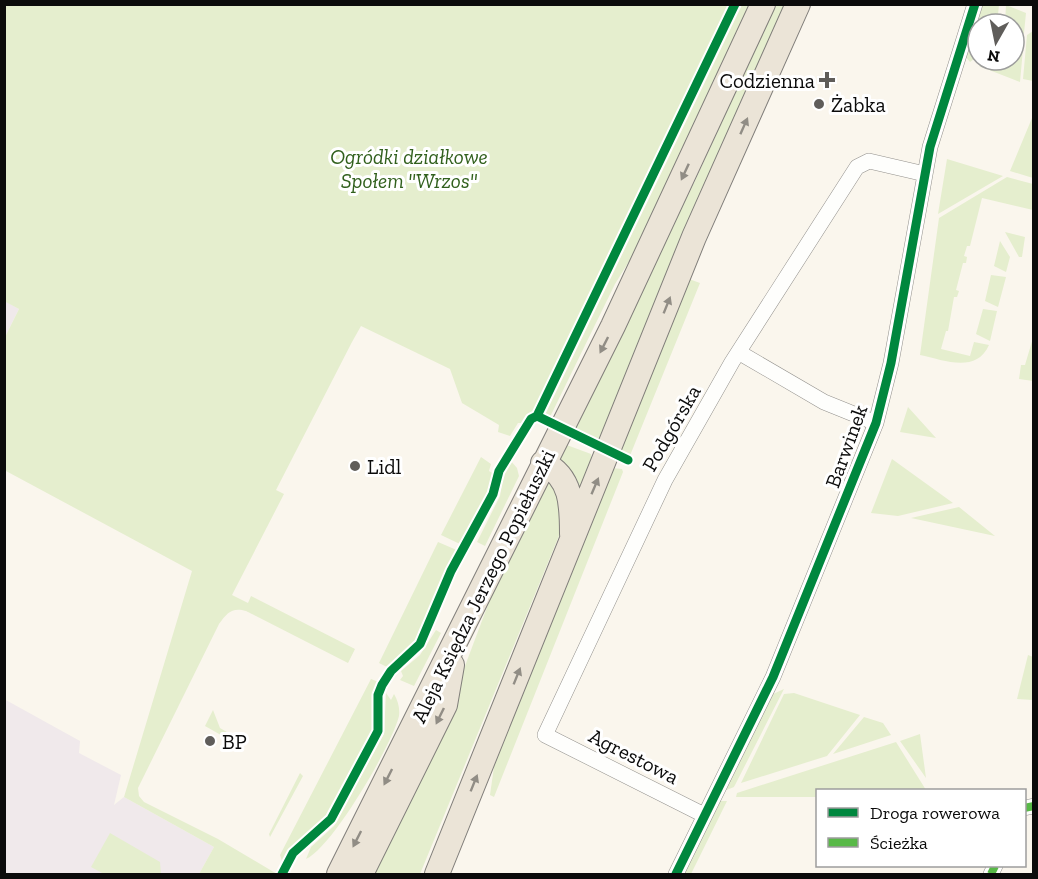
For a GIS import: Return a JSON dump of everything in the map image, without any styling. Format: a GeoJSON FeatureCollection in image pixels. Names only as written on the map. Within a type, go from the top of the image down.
{"type":"FeatureCollection","features":[{"type":"Feature","properties":{"kind":"main road","name":"Aleja Księdza Jerzego Popiełuszki"},"geometry":{"type":"LineString","coordinates":[[339,874],[613,326],[762,4]]}},
{"type":"Feature","properties":{"kind":"main road"},"geometry":{"type":"LineString","coordinates":[[437,874],[694,237],[798,4]]}},
{"type":"Feature","properties":{"kind":"main road"},"geometry":{"type":"LineString","coordinates":[[543,463],[559,472],[567,486],[572,510],[572,540]]}},
{"type":"Feature","properties":{"kind":"main road"},"geometry":{"type":"LineString","coordinates":[[361,874],[445,705],[457,639]]}},
{"type":"Feature","properties":{"kind":"street","name":"Barwinek"},"geometry":{"type":"LineString","coordinates":[[676,874],[773,677],[876,423],[891,363],[930,147],[975,4]]}},
{"type":"Feature","properties":{"kind":"street","name":"Podgórska"},"geometry":{"type":"LineString","coordinates":[[545,735],[644,520],[697,423],[857,167],[866,162],[925,174]]}},
{"type":"Feature","properties":{"kind":"street"},"geometry":{"type":"LineString","coordinates":[[740,353],[824,402],[876,423]]}},
{"type":"Feature","properties":{"kind":"street","name":"Agrestowa"},"geometry":{"type":"LineString","coordinates":[[545,735],[704,815]]}},
{"type":"Feature","properties":{"kind":"shaded area"},"geometry":{"type":"Polygon","coordinates":[[[5,301],[19,309],[5,337],[5,301]]]}},
{"type":"Feature","properties":{"kind":"shaded area"},"geometry":{"type":"Polygon","coordinates":[[[4,699],[80,741],[79,753],[121,775],[114,805],[124,797],[214,847],[199,874],[5,874],[4,699]]]}},
{"type":"Feature","properties":{"kind":"green space","name":"Ogródki działkowe Społem \"Wrzos\""},"geometry":{"type":"Polygon","coordinates":[[[5,4],[732,5],[578,328],[537,410],[526,423],[518,423],[510,436],[498,432],[499,425],[462,403],[450,369],[361,326],[352,342],[276,490],[284,494],[232,595],[248,603],[251,596],[355,649],[348,663],[246,611],[230,612],[219,624],[138,788],[139,796],[144,802],[218,839],[277,874],[199,874],[214,847],[124,797],[192,571],[6,471],[5,474],[5,337],[19,309],[4,301],[5,4]]]}},
{"type":"Feature","properties":{"kind":"green space"},"geometry":{"type":"Polygon","coordinates":[[[742,5],[752,5],[649,229],[615,284],[549,419],[544,417],[742,5]]]}},
{"type":"Feature","properties":{"kind":"green space"},"geometry":{"type":"Polygon","coordinates":[[[775,5],[787,5],[603,446],[571,430],[695,181],[775,5]]]}},
{"type":"Feature","properties":{"kind":"green space"},"geometry":{"type":"Polygon","coordinates":[[[981,5],[999,5],[998,12],[979,12],[981,5]]]}},
{"type":"Feature","properties":{"kind":"green space"},"geometry":{"type":"Polygon","coordinates":[[[1006,5],[1024,12],[1006,12],[1006,5]]]}},
{"type":"Feature","properties":{"kind":"green space"},"geometry":{"type":"Polygon","coordinates":[[[1033,31],[1033,81],[1023,79],[1024,72],[1026,72],[1027,35],[1033,31]]]}},
{"type":"Feature","properties":{"kind":"green space"},"geometry":{"type":"Polygon","coordinates":[[[994,72],[1021,72],[1020,82],[994,72]]]}},
{"type":"Feature","properties":{"kind":"green space"},"geometry":{"type":"Polygon","coordinates":[[[1032,118],[1034,118],[1033,178],[1010,171],[1032,118]]]}},
{"type":"Feature","properties":{"kind":"green space"},"geometry":{"type":"Polygon","coordinates":[[[947,159],[1003,176],[938,214],[947,159]]]}},
{"type":"Feature","properties":{"kind":"green space"},"geometry":{"type":"Polygon","coordinates":[[[1007,177],[1033,184],[1033,210],[982,198],[970,246],[967,246],[964,256],[967,257],[966,263],[963,263],[956,290],[959,291],[957,297],[954,297],[948,331],[946,331],[941,349],[970,356],[974,342],[989,345],[976,360],[968,362],[949,362],[920,355],[939,218],[1007,177]]]}},
{"type":"Feature","properties":{"kind":"green space"},"geometry":{"type":"Polygon","coordinates":[[[1005,232],[1025,237],[1022,257],[1019,257],[1005,232]]]}},
{"type":"Feature","properties":{"kind":"green space"},"geometry":{"type":"Polygon","coordinates":[[[1000,241],[1010,257],[1006,272],[994,266],[1000,241]]]}},
{"type":"Feature","properties":{"kind":"green space"},"geometry":{"type":"Polygon","coordinates":[[[991,275],[1006,277],[998,307],[985,301],[991,275]]]}},
{"type":"Feature","properties":{"kind":"green space"},"geometry":{"type":"Polygon","coordinates":[[[689,279],[700,283],[629,458],[618,453],[689,279]]]}},
{"type":"Feature","properties":{"kind":"green space"},"geometry":{"type":"Polygon","coordinates":[[[983,309],[997,311],[990,341],[976,334],[983,309]]]}},
{"type":"Feature","properties":{"kind":"green space"},"geometry":{"type":"Polygon","coordinates":[[[1033,338],[1033,381],[1019,379],[1021,365],[1025,365],[1033,338]]]}},
{"type":"Feature","properties":{"kind":"green space"},"geometry":{"type":"Polygon","coordinates":[[[908,407],[936,438],[900,432],[908,407]]]}},
{"type":"Feature","properties":{"kind":"green space"},"geometry":{"type":"Polygon","coordinates":[[[564,444],[591,454],[592,459],[597,461],[582,498],[556,461],[564,444]]]}},
{"type":"Feature","properties":{"kind":"green space"},"geometry":{"type":"Polygon","coordinates":[[[481,457],[491,464],[489,471],[494,474],[491,492],[462,545],[441,535],[481,457]]]}},
{"type":"Feature","properties":{"kind":"green space"},"geometry":{"type":"Polygon","coordinates":[[[892,459],[953,503],[898,516],[871,513],[892,459]]]}},
{"type":"Feature","properties":{"kind":"green space"},"geometry":{"type":"Polygon","coordinates":[[[510,460],[517,468],[519,476],[485,546],[477,542],[500,496],[505,467],[510,460]]]}},
{"type":"Feature","properties":{"kind":"green space"},"geometry":{"type":"Polygon","coordinates":[[[612,468],[622,469],[623,472],[494,797],[490,795],[495,760],[612,468]]]}},
{"type":"Feature","properties":{"kind":"green space"},"geometry":{"type":"Polygon","coordinates":[[[549,475],[560,488],[561,531],[420,874],[367,874],[450,706],[504,562],[549,475]]]}},
{"type":"Feature","properties":{"kind":"green space"},"geometry":{"type":"Polygon","coordinates":[[[959,507],[995,536],[911,518],[959,507]]]}},
{"type":"Feature","properties":{"kind":"green space"},"geometry":{"type":"Polygon","coordinates":[[[438,542],[459,551],[415,646],[397,660],[391,669],[379,663],[438,542]]]}},
{"type":"Feature","properties":{"kind":"green space"},"geometry":{"type":"Polygon","coordinates":[[[436,630],[441,633],[414,686],[400,680],[403,676],[401,671],[420,655],[436,630]]]}},
{"type":"Feature","properties":{"kind":"green space"},"geometry":{"type":"Polygon","coordinates":[[[1028,655],[1033,657],[1033,700],[1017,699],[1028,655]]]}},
{"type":"Feature","properties":{"kind":"green space"},"geometry":{"type":"Polygon","coordinates":[[[371,679],[381,683],[377,696],[378,720],[375,732],[326,822],[282,861],[280,855],[371,679]]]}},
{"type":"Feature","properties":{"kind":"green space"},"geometry":{"type":"Polygon","coordinates":[[[784,689],[734,787],[724,791],[771,695],[784,689]]]}},
{"type":"Feature","properties":{"kind":"green space"},"geometry":{"type":"Polygon","coordinates":[[[386,693],[391,700],[394,694],[399,716],[385,749],[345,817],[331,836],[306,859],[311,847],[334,826],[384,734],[386,693]]]}},
{"type":"Feature","properties":{"kind":"green space"},"geometry":{"type":"Polygon","coordinates":[[[794,693],[860,715],[827,756],[741,783],[784,694],[794,693]]]}},
{"type":"Feature","properties":{"kind":"green space"},"geometry":{"type":"Polygon","coordinates":[[[213,710],[220,728],[244,742],[242,747],[205,726],[213,710]]]}},
{"type":"Feature","properties":{"kind":"green space"},"geometry":{"type":"Polygon","coordinates":[[[864,717],[883,723],[891,735],[833,754],[864,717]]]}},
{"type":"Feature","properties":{"kind":"green space"},"geometry":{"type":"Polygon","coordinates":[[[920,734],[926,778],[900,741],[920,734]]]}},
{"type":"Feature","properties":{"kind":"green space"},"geometry":{"type":"Polygon","coordinates":[[[896,742],[925,789],[816,789],[816,797],[736,797],[737,793],[896,742]]]}},
{"type":"Feature","properties":{"kind":"green space"},"geometry":{"type":"Polygon","coordinates":[[[300,773],[303,776],[270,837],[269,834],[300,773]]]}},
{"type":"Feature","properties":{"kind":"green space"},"geometry":{"type":"Polygon","coordinates":[[[719,801],[727,801],[691,874],[683,874],[719,801]]]}},
{"type":"Feature","properties":{"kind":"green space"},"geometry":{"type":"Polygon","coordinates":[[[110,833],[160,862],[161,874],[104,874],[91,867],[110,833]]]}},
{"type":"Feature","properties":{"kind":"marked path"},"geometry":{"type":"LineString","coordinates":[[1026,808],[1034,806]]}},
{"type":"Feature","properties":{"kind":"marked path"},"geometry":{"type":"LineString","coordinates":[[991,874],[994,867]]}},
{"type":"Feature","properties":{"kind":"cycle path"},"geometry":{"type":"LineString","coordinates":[[282,874],[293,853],[331,819],[378,731],[378,695],[382,685],[391,671],[420,644],[451,571],[493,494],[499,471],[531,419],[537,416],[735,4]]}},
{"type":"Feature","properties":{"kind":"cycle path"},"geometry":{"type":"LineString","coordinates":[[676,874],[773,677],[876,423],[891,363],[930,147],[975,4]]}},
{"type":"Feature","properties":{"kind":"cycle path"},"geometry":{"type":"LineString","coordinates":[[537,416],[628,460]]}},
{"type":"Feature","properties":{"kind":"place","name":"Codzienna"},"geometry":{"type":"Point","coordinates":[827,80]}},
{"type":"Feature","properties":{"kind":"place","name":"Żabka"},"geometry":{"type":"Point","coordinates":[819,104]}},
{"type":"Feature","properties":{"kind":"place","name":"Lidl"},"geometry":{"type":"Point","coordinates":[355,466]}},
{"type":"Feature","properties":{"kind":"place","name":"BP"},"geometry":{"type":"Point","coordinates":[210,741]}}]}
